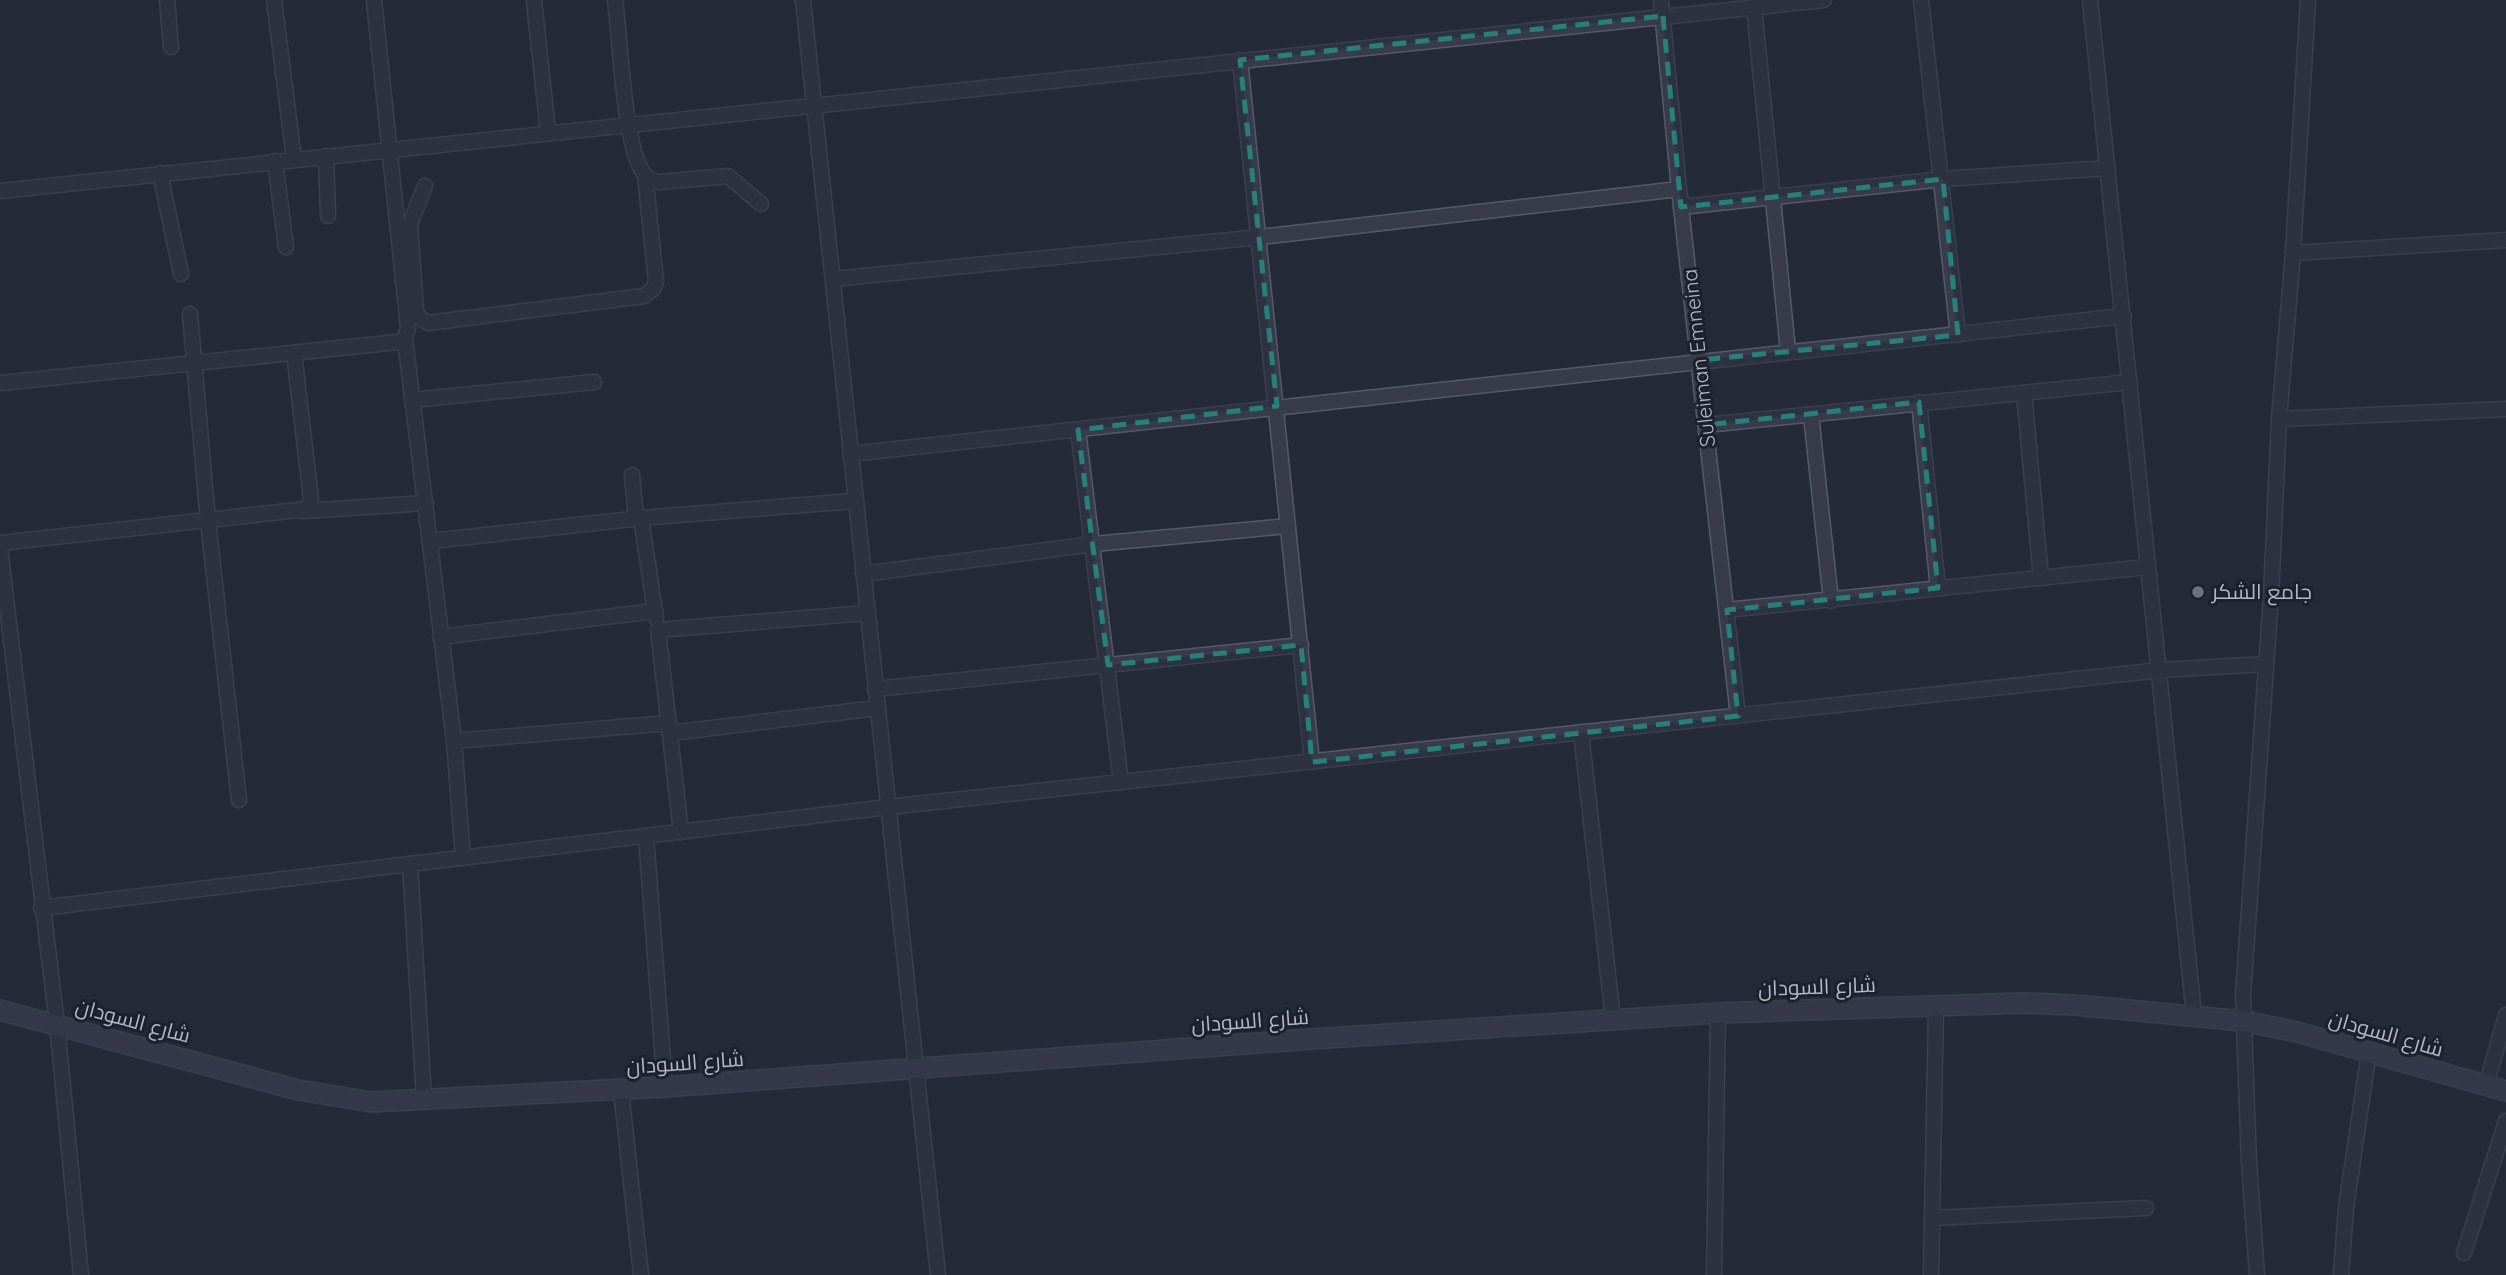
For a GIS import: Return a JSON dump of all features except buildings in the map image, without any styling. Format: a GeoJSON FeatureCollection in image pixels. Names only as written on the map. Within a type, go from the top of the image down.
{"type":"FeatureCollection","features":[{"type":"Feature","properties":{"kind":"main road","name":"شارع السودان"},"geometry":{"type":"LineString","coordinates":[[0,1010],[298,1090],[371,1102],[621,1090],[1613,1019],[1936,1005],[2075,1005],[2243,1021],[2369,1052],[2506,1091]]}},
{"type":"Feature","properties":{"kind":"street"},"geometry":{"type":"LineString","coordinates":[[167,0],[171,47]]}},
{"type":"Feature","properties":{"kind":"street"},"geometry":{"type":"LineString","coordinates":[[274,0],[294,159]]}},
{"type":"Feature","properties":{"kind":"street"},"geometry":{"type":"LineString","coordinates":[[374,0],[408,328],[405,339],[454,741],[463,858]]}},
{"type":"Feature","properties":{"kind":"street"},"geometry":{"type":"LineString","coordinates":[[615,0],[629,124],[638,165],[645,176],[652,181],[661,182],[728,176],[761,204]]}},
{"type":"Feature","properties":{"kind":"street"},"geometry":{"type":"LineString","coordinates":[[803,0],[914,1069],[938,1275]]}},
{"type":"Feature","properties":{"kind":"street","name":"Suleiman Emneina"},"geometry":{"type":"LineString","coordinates":[[1661,0],[1679,189],[1738,716]]}},
{"type":"Feature","properties":{"kind":"street"},"geometry":{"type":"LineString","coordinates":[[0,191],[1824,0]]}},
{"type":"Feature","properties":{"kind":"street"},"geometry":{"type":"LineString","coordinates":[[1921,0],[1958,335]]}},
{"type":"Feature","properties":{"kind":"street"},"geometry":{"type":"LineString","coordinates":[[2090,0],[2124,316],[2147,567],[2161,670],[2194,1015]]}},
{"type":"Feature","properties":{"kind":"street"},"geometry":{"type":"LineString","coordinates":[[2257,1275],[2243,1021],[2279,419],[2293,253],[2308,0]]}},
{"type":"Feature","properties":{"kind":"street"},"geometry":{"type":"LineString","coordinates":[[534,1],[548,132]]}},
{"type":"Feature","properties":{"kind":"street"},"geometry":{"type":"LineString","coordinates":[[1754,7],[1788,351]]}},
{"type":"Feature","properties":{"kind":"street"},"geometry":{"type":"LineString","coordinates":[[1240,60],[1312,762]]}},
{"type":"Feature","properties":{"kind":"street"},"geometry":{"type":"LineString","coordinates":[[326,156],[328,216]]}},
{"type":"Feature","properties":{"kind":"street"},"geometry":{"type":"LineString","coordinates":[[275,161],[286,247]]}},
{"type":"Feature","properties":{"kind":"street"},"geometry":{"type":"LineString","coordinates":[[1681,207],[1773,195],[1942,179],[2108,168]]}},
{"type":"Feature","properties":{"kind":"street"},"geometry":{"type":"LineString","coordinates":[[160,173],[181,274]]}},
{"type":"Feature","properties":{"kind":"street"},"geometry":{"type":"LineString","coordinates":[[425,186],[410,224],[416,311],[419,317],[428,323],[644,296],[653,289],[656,281],[645,176]]}},
{"type":"Feature","properties":{"kind":"street"},"geometry":{"type":"LineString","coordinates":[[833,279],[1260,237],[1679,189]]}},
{"type":"Feature","properties":{"kind":"street"},"geometry":{"type":"LineString","coordinates":[[2293,253],[2506,240]]}},
{"type":"Feature","properties":{"kind":"street"},"geometry":{"type":"LineString","coordinates":[[190,314],[208,521],[239,800]]}},
{"type":"Feature","properties":{"kind":"street"},"geometry":{"type":"LineString","coordinates":[[850,454],[2124,316]]}},
{"type":"Feature","properties":{"kind":"street"},"geometry":{"type":"LineString","coordinates":[[0,383],[398,342],[405,339]]}},
{"type":"Feature","properties":{"kind":"street"},"geometry":{"type":"LineString","coordinates":[[295,353],[311,499],[310,505],[303,511]]}},
{"type":"Feature","properties":{"kind":"street"},"geometry":{"type":"LineString","coordinates":[[412,400],[594,382]]}},
{"type":"Feature","properties":{"kind":"street"},"geometry":{"type":"LineString","coordinates":[[1706,425],[2130,382]]}},
{"type":"Feature","properties":{"kind":"street"},"geometry":{"type":"LineString","coordinates":[[2024,393],[2041,578]]}},
{"type":"Feature","properties":{"kind":"street"},"geometry":{"type":"LineString","coordinates":[[1919,402],[1938,588]]}},
{"type":"Feature","properties":{"kind":"street"},"geometry":{"type":"LineString","coordinates":[[2279,419],[2506,409]]}},
{"type":"Feature","properties":{"kind":"street"},"geometry":{"type":"LineString","coordinates":[[1811,415],[1831,601]]}},
{"type":"Feature","properties":{"kind":"street"},"geometry":{"type":"LineString","coordinates":[[1078,430],[1121,782]]}},
{"type":"Feature","properties":{"kind":"street"},"geometry":{"type":"LineString","coordinates":[[632,475],[658,630],[681,832]]}},
{"type":"Feature","properties":{"kind":"street"},"geometry":{"type":"LineString","coordinates":[[431,541],[639,519],[854,501]]}},
{"type":"Feature","properties":{"kind":"street"},"geometry":{"type":"LineString","coordinates":[[81,1275],[57,1024],[41,908],[0,546],[303,511],[426,503]]}},
{"type":"Feature","properties":{"kind":"street"},"geometry":{"type":"LineString","coordinates":[[863,575],[1094,544],[1288,526]]}},
{"type":"Feature","properties":{"kind":"street"},"geometry":{"type":"LineString","coordinates":[[1727,610],[2147,567]]}},
{"type":"Feature","properties":{"kind":"street"},"geometry":{"type":"LineString","coordinates":[[440,637],[655,611]]}},
{"type":"Feature","properties":{"kind":"street"},"geometry":{"type":"LineString","coordinates":[[658,630],[867,613]]}},
{"type":"Feature","properties":{"kind":"street"},"geometry":{"type":"LineString","coordinates":[[875,689],[1301,645]]}},
{"type":"Feature","properties":{"kind":"street"},"geometry":{"type":"LineString","coordinates":[[41,908],[888,807],[2161,670],[2266,664]]}},
{"type":"Feature","properties":{"kind":"street"},"geometry":{"type":"LineString","coordinates":[[454,741],[669,728],[877,708]]}},
{"type":"Feature","properties":{"kind":"street"},"geometry":{"type":"LineString","coordinates":[[1581,732],[1613,1019]]}},
{"type":"Feature","properties":{"kind":"street"},"geometry":{"type":"LineString","coordinates":[[646,836],[665,1087]]}},
{"type":"Feature","properties":{"kind":"street"},"geometry":{"type":"LineString","coordinates":[[410,864],[424,1099]]}},
{"type":"Feature","properties":{"kind":"street"},"geometry":{"type":"LineString","coordinates":[[1931,1275],[1936,1005]]}},
{"type":"Feature","properties":{"kind":"street"},"geometry":{"type":"LineString","coordinates":[[1714,1275],[1718,1013]]}},
{"type":"Feature","properties":{"kind":"street"},"geometry":{"type":"LineString","coordinates":[[2486,1086],[2506,1015]]}},
{"type":"Feature","properties":{"kind":"street"},"geometry":{"type":"LineString","coordinates":[[2341,1275],[2346,1207],[2369,1052]]}},
{"type":"Feature","properties":{"kind":"street"},"geometry":{"type":"LineString","coordinates":[[621,1090],[641,1275]]}},
{"type":"Feature","properties":{"kind":"street"},"geometry":{"type":"LineString","coordinates":[[2465,1253],[2506,1121]]}},
{"type":"Feature","properties":{"kind":"street"},"geometry":{"type":"LineString","coordinates":[[1932,1218],[2146,1208]]}},
{"type":"Feature","properties":{"kind":"highlighted area"},"geometry":{"type":"Polygon","coordinates":[[[1663,16],[1681,207],[1943,179],[1958,335],[1700,360],[1706,425],[1919,402],[1938,588],[1727,610],[1738,716],[1312,762],[1301,645],[1108,665],[1078,430],[1277,406],[1240,60],[1663,16]]]}},
{"type":"Feature","properties":{"kind":"place","name":"جامع الشكر"},"geometry":{"type":"Point","coordinates":[2198,592]}}]}
